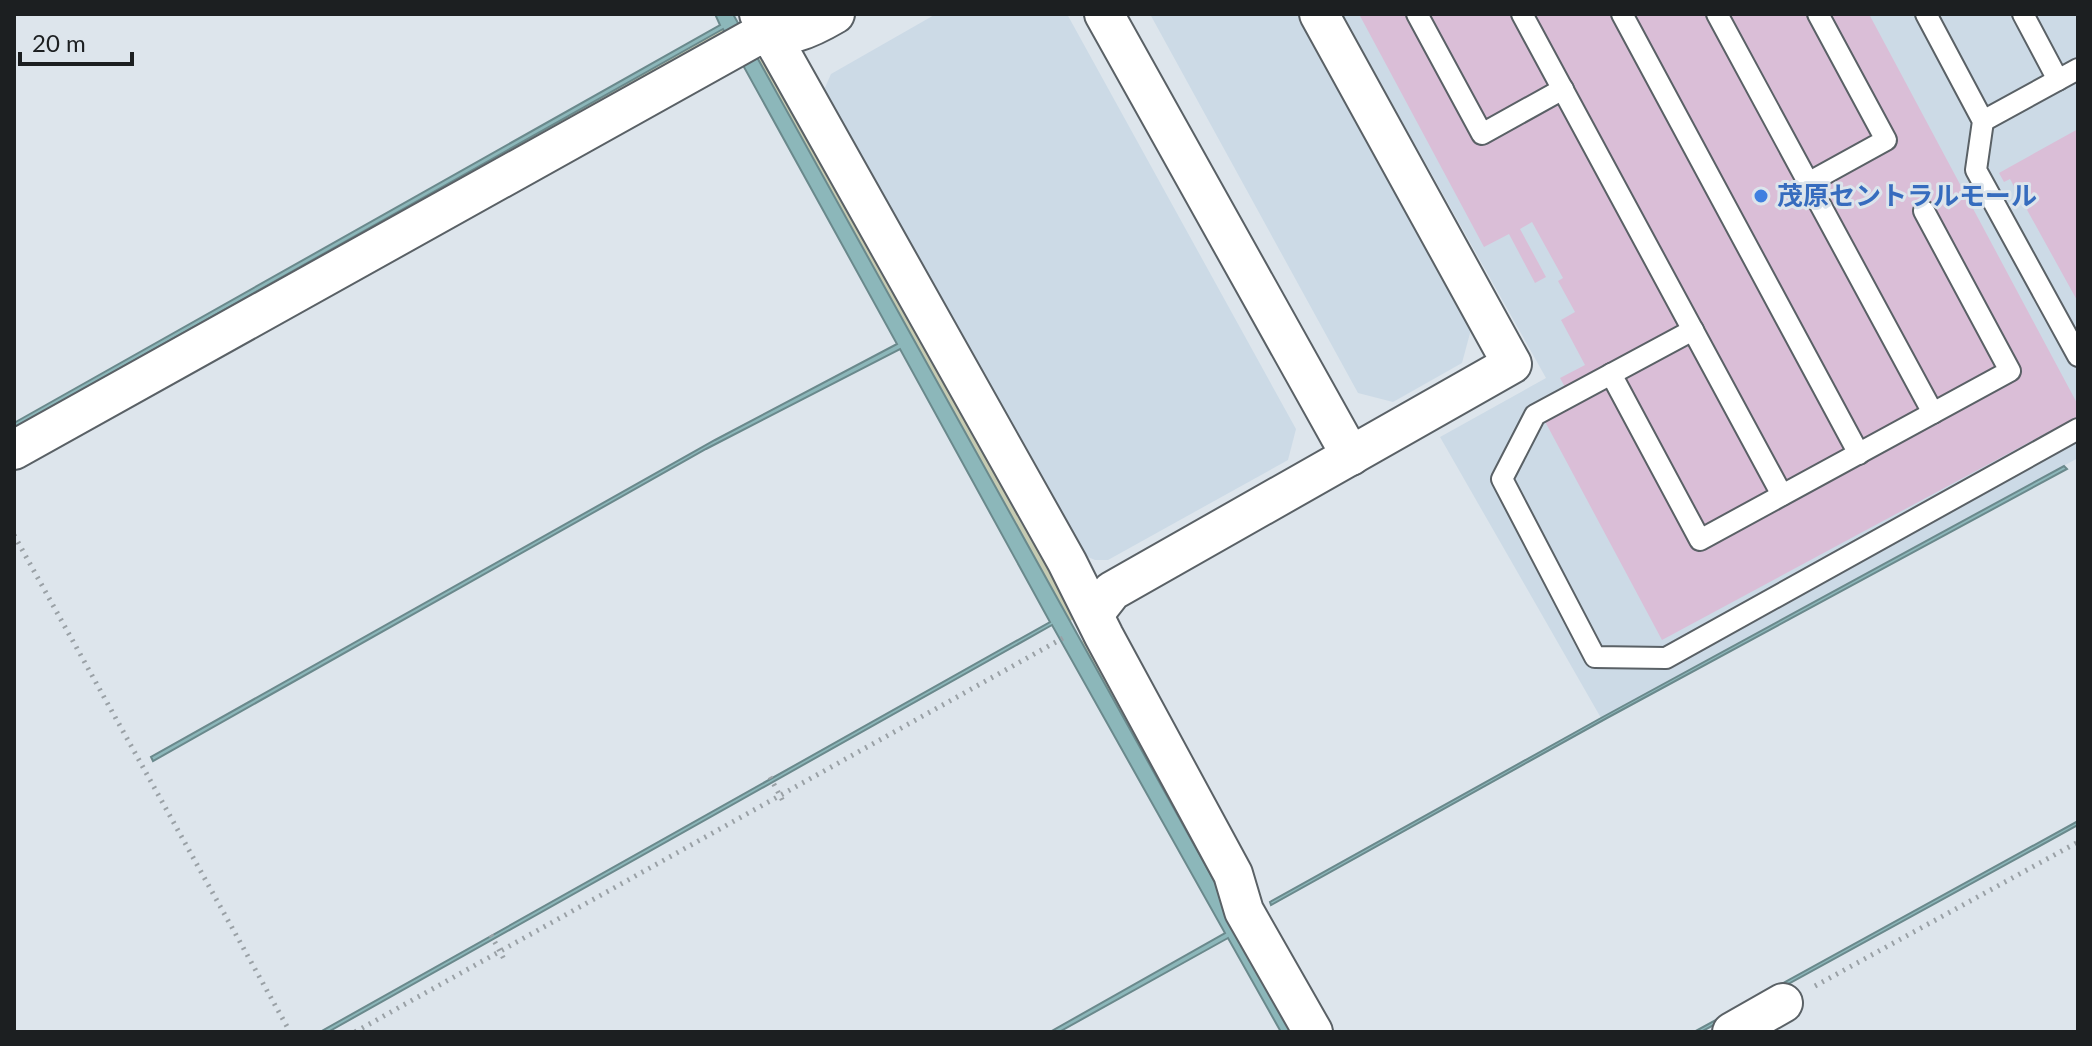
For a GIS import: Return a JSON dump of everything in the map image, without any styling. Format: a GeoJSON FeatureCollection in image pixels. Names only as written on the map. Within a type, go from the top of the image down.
{"type":"FeatureCollection","features":[{"type":"Feature","properties":{"kind":"street"},"geometry":{"type":"LineString","coordinates":[[766,26],[806,30],[835,14]]}},
{"type":"Feature","properties":{"kind":"street"},"geometry":{"type":"LineString","coordinates":[[1104,14],[1351,456]]}},
{"type":"Feature","properties":{"kind":"street"},"geometry":{"type":"LineString","coordinates":[[1094,614],[1112,591],[1512,364],[1319,14]]}},
{"type":"Feature","properties":{"kind":"street"},"geometry":{"type":"LineString","coordinates":[[14,450],[755,37],[766,26]]}},
{"type":"Feature","properties":{"kind":"street"},"geometry":{"type":"LineString","coordinates":[[766,26],[1067,562],[1233,874],[1244,911],[1313,1032]]}},
{"type":"Feature","properties":{"kind":"street"},"geometry":{"type":"LineString","coordinates":[[1732,1032],[1783,1003]]}},
{"type":"Feature","properties":{"kind":"lane"},"geometry":{"type":"LineString","coordinates":[[1417,14],[1482,134],[1563,89]]}},
{"type":"Feature","properties":{"kind":"lane"},"geometry":{"type":"LineString","coordinates":[[1522,14],[1782,495]]}},
{"type":"Feature","properties":{"kind":"lane"},"geometry":{"type":"LineString","coordinates":[[1622,14],[1859,454]]}},
{"type":"Feature","properties":{"kind":"lane"},"geometry":{"type":"LineString","coordinates":[[1717,14],[1933,413]]}},
{"type":"Feature","properties":{"kind":"lane"},"geometry":{"type":"LineString","coordinates":[[1808,183],[1886,140],[1818,14]]}},
{"type":"Feature","properties":{"kind":"lane"},"geometry":{"type":"LineString","coordinates":[[1926,14],[1983,121],[1976,170],[2078,356]]}},
{"type":"Feature","properties":{"kind":"lane"},"geometry":{"type":"LineString","coordinates":[[2023,14],[2058,80]]}},
{"type":"Feature","properties":{"kind":"lane"},"geometry":{"type":"LineString","coordinates":[[1983,121],[2078,69]]}},
{"type":"Feature","properties":{"kind":"lane"},"geometry":{"type":"LineString","coordinates":[[1611,374],[1700,540],[2010,371],[1924,211]]}},
{"type":"Feature","properties":{"kind":"lane"},"geometry":{"type":"LineString","coordinates":[[1693,330],[1535,415],[1502,479],[1595,657],[1666,658],[2078,429]]}},
{"type":"Feature","properties":{"kind":"path"},"geometry":{"type":"LineString","coordinates":[[14,535],[290,1032]]}},
{"type":"Feature","properties":{"kind":"path"},"geometry":{"type":"LineString","coordinates":[[355,1032],[1086,625],[1094,614]]}},
{"type":"Feature","properties":{"kind":"path"},"geometry":{"type":"LineString","coordinates":[[770,777],[785,805]]}},
{"type":"Feature","properties":{"kind":"path"},"geometry":{"type":"LineString","coordinates":[[1783,1003],[2078,842]]}},
{"type":"Feature","properties":{"kind":"path"},"geometry":{"type":"LineString","coordinates":[[491,935],[505,961]]}},
{"type":"Feature","properties":{"kind":"shaded area"},"geometry":{"type":"Polygon","coordinates":[[[936,14],[1067,14],[1296,429],[1288,460],[1108,560],[1095,560],[1083,555],[823,92],[831,74],[936,14]]]}},
{"type":"Feature","properties":{"kind":"shaded area"},"geometry":{"type":"Polygon","coordinates":[[[1150,14],[1300,14],[1473,322],[1462,363],[1393,402],[1358,393],[1150,14]]]}},
{"type":"Feature","properties":{"kind":"shaded area","name":"茂原セントラルモール"},"geometry":{"type":"Polygon","coordinates":[[[1342,14],[2078,14],[2078,458],[1601,718],[1440,437],[1546,378],[1342,14]]]}},
{"type":"Feature","properties":{"kind":"green space"},"geometry":{"type":"Polygon","coordinates":[[[723,28],[725,31],[14,429],[723,28]]]}},
{"type":"Feature","properties":{"kind":"green space"},"geometry":{"type":"Polygon","coordinates":[[[765,56],[1078,617],[1068,622],[758,60],[765,56]]]}},
{"type":"Feature","properties":{"kind":"green space"},"geometry":{"type":"Polygon","coordinates":[[[1084,640],[1304,1032],[1298,1032],[1079,642],[1084,640]]]}},
{"type":"Feature","properties":{"kind":"water"},"geometry":{"type":"Polygon","coordinates":[[[715,14],[733,14],[1298,1032],[1281,1032],[1228,938],[1059,1032],[1050,1032],[1225,933],[1052,625],[328,1032],[320,1032],[1050,622],[900,349],[706,449],[153,761],[151,757],[715,440],[897,344],[723,29],[14,428],[14,423],[720,25],[715,14]]]}},
{"type":"Feature","properties":{"kind":"water"},"geometry":{"type":"Polygon","coordinates":[[[2064,466],[2067,469],[1607,718],[1271,905],[1270,902],[1601,718],[2064,466]]]}},
{"type":"Feature","properties":{"kind":"water"},"geometry":{"type":"Polygon","coordinates":[[[2078,821],[2078,825],[1701,1032],[1694,1032],[2078,821]]]}},
{"type":"Feature","properties":{"kind":"building","name":"茂原セントラルモール"},"geometry":{"type":"Polygon","coordinates":[[[1359,14],[1869,14],[2078,405],[2078,416],[1662,640],[1541,414],[1571,398],[1560,378],[1585,365],[1561,320],[1575,312],[1558,281],[1563,278],[1532,222],[1520,229],[1546,277],[1535,283],[1509,234],[1484,247],[1359,14]]]}},
{"type":"Feature","properties":{"kind":"building"},"geometry":{"type":"Polygon","coordinates":[[[2078,129],[2078,302],[2010,179],[2004,182],[1999,173],[2078,129]]]}},
{"type":"Feature","properties":{"kind":"place","name":"茂原セントラルモール"},"geometry":{"type":"Point","coordinates":[1761,196]}}]}
